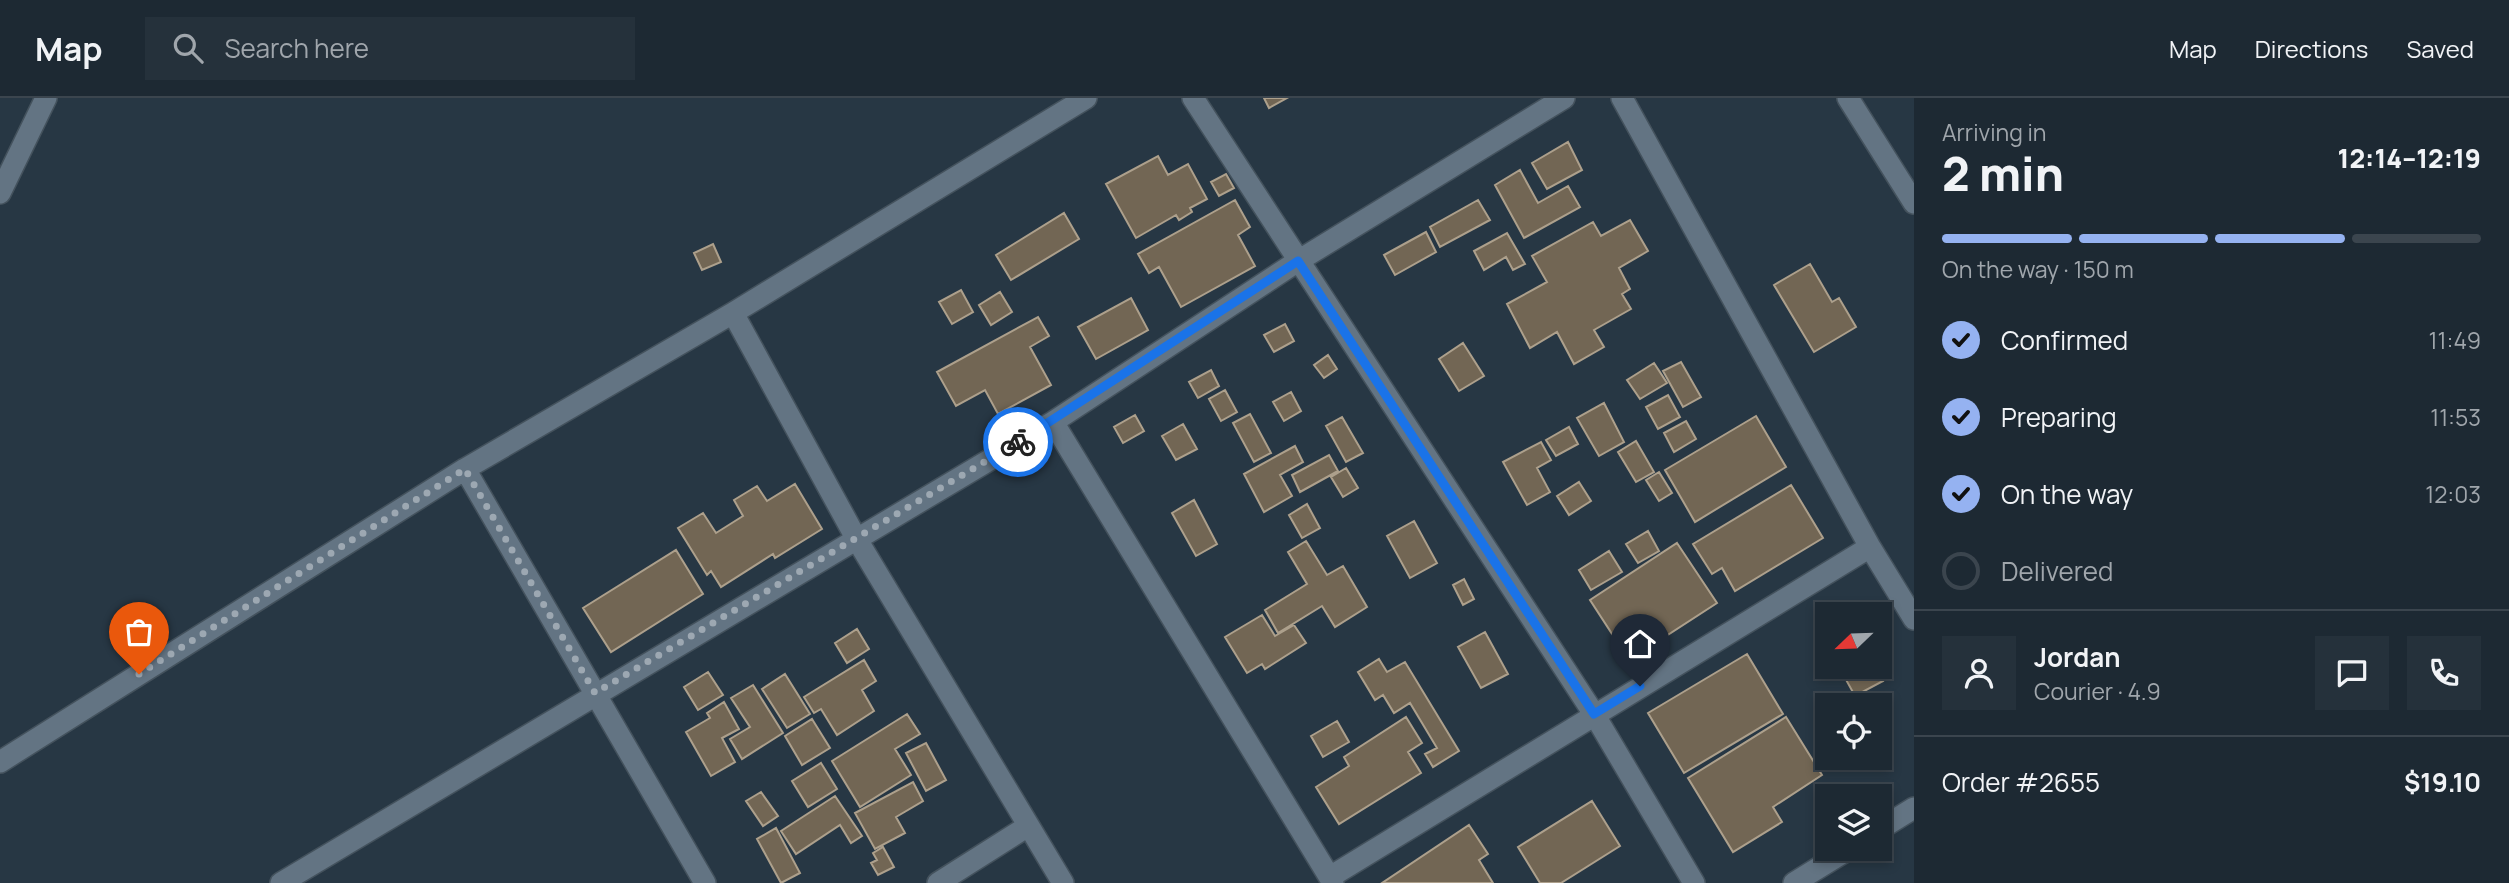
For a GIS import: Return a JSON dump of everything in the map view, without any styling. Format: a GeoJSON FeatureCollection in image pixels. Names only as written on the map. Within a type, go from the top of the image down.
{"type":"FeatureCollection","features":[{"type":"Feature","properties":{"kind":"street"},"geometry":{"type":"LineString","coordinates":[[0,193],[46,98]]}},
{"type":"Feature","properties":{"kind":"street"},"geometry":{"type":"LineString","coordinates":[[0,762],[465,469],[733,313],[1086,98]]}},
{"type":"Feature","properties":{"kind":"street"},"geometry":{"type":"LineString","coordinates":[[1192,98],[1594,714],[1694,883]]}},
{"type":"Feature","properties":{"kind":"street"},"geometry":{"type":"LineString","coordinates":[[281,883],[1052,422],[1298,261],[1564,98]]}},
{"type":"Feature","properties":{"kind":"street"},"geometry":{"type":"LineString","coordinates":[[1622,98],[1870,547],[1914,619]]}},
{"type":"Feature","properties":{"kind":"street"},"geometry":{"type":"LineString","coordinates":[[1848,98],[1914,203]]}},
{"type":"Feature","properties":{"kind":"street"},"geometry":{"type":"LineString","coordinates":[[733,313],[856,538],[1063,883]]}},
{"type":"Feature","properties":{"kind":"street"},"geometry":{"type":"LineString","coordinates":[[1052,422],[1331,880],[1594,714],[1870,547]]}},
{"type":"Feature","properties":{"kind":"street"},"geometry":{"type":"LineString","coordinates":[[465,469],[705,883]]}},
{"type":"Feature","properties":{"kind":"street"},"geometry":{"type":"LineString","coordinates":[[1892,822],[1914,808]]}},
{"type":"Feature","properties":{"kind":"street"},"geometry":{"type":"LineString","coordinates":[[938,883],[1028,826]]}},
{"type":"Feature","properties":{"kind":"street"},"geometry":{"type":"LineString","coordinates":[[1794,883],[1830,861]]}},
{"type":"Feature","properties":{"kind":"building"},"geometry":{"type":"Polygon","coordinates":[[[1264,98],[1287,98],[1269,108],[1264,98]]]}},
{"type":"Feature","properties":{"kind":"building"},"geometry":{"type":"Polygon","coordinates":[[[1568,142],[1582,170],[1547,189],[1532,163],[1568,142]]]}},
{"type":"Feature","properties":{"kind":"building"},"geometry":{"type":"Polygon","coordinates":[[[1158,156],[1168,175],[1188,164],[1207,199],[1190,208],[1192,212],[1179,220],[1176,215],[1136,238],[1106,184],[1158,156]]]}},
{"type":"Feature","properties":{"kind":"building"},"geometry":{"type":"Polygon","coordinates":[[[1520,170],[1538,203],[1568,186],[1580,207],[1524,238],[1495,185],[1520,170]]]}},
{"type":"Feature","properties":{"kind":"building"},"geometry":{"type":"Polygon","coordinates":[[[1226,174],[1234,188],[1219,196],[1211,182],[1226,174]]]}},
{"type":"Feature","properties":{"kind":"building"},"geometry":{"type":"Polygon","coordinates":[[[1235,200],[1250,227],[1238,235],[1255,266],[1181,307],[1159,267],[1149,273],[1138,254],[1235,200]]]}},
{"type":"Feature","properties":{"kind":"building"},"geometry":{"type":"Polygon","coordinates":[[[1478,200],[1490,220],[1440,247],[1430,227],[1478,200]]]}},
{"type":"Feature","properties":{"kind":"building"},"geometry":{"type":"Polygon","coordinates":[[[1064,213],[1079,239],[1011,280],[996,255],[1064,213]]]}},
{"type":"Feature","properties":{"kind":"building"},"geometry":{"type":"Polygon","coordinates":[[[1630,220],[1648,251],[1619,268],[1630,289],[1622,294],[1631,309],[1594,330],[1604,347],[1574,364],[1557,332],[1530,348],[1507,304],[1547,282],[1532,256],[1593,222],[1601,236],[1630,220]]]}},
{"type":"Feature","properties":{"kind":"building"},"geometry":{"type":"Polygon","coordinates":[[[1426,232],[1436,252],[1395,275],[1384,255],[1426,232]]]}},
{"type":"Feature","properties":{"kind":"building"},"geometry":{"type":"Polygon","coordinates":[[[1507,233],[1525,264],[1513,270],[1506,257],[1484,270],[1474,251],[1507,233]]]}},
{"type":"Feature","properties":{"kind":"building"},"geometry":{"type":"Polygon","coordinates":[[[713,244],[721,262],[702,270],[694,253],[713,244]]]}},
{"type":"Feature","properties":{"kind":"building"},"geometry":{"type":"Polygon","coordinates":[[[1810,264],[1832,302],[1839,298],[1856,327],[1814,352],[1774,285],[1810,264]]]}},
{"type":"Feature","properties":{"kind":"building"},"geometry":{"type":"Polygon","coordinates":[[[961,290],[973,312],[952,324],[939,302],[961,290]]]}},
{"type":"Feature","properties":{"kind":"building"},"geometry":{"type":"Polygon","coordinates":[[[1000,292],[1012,312],[991,325],[979,305],[1000,292]]]}},
{"type":"Feature","properties":{"kind":"building"},"geometry":{"type":"Polygon","coordinates":[[[1131,298],[1148,330],[1096,359],[1078,327],[1131,298]]]}},
{"type":"Feature","properties":{"kind":"building"},"geometry":{"type":"Polygon","coordinates":[[[1038,317],[1049,336],[1030,347],[1051,385],[998,414],[985,390],[956,406],[937,372],[1038,317]]]}},
{"type":"Feature","properties":{"kind":"building"},"geometry":{"type":"Polygon","coordinates":[[[1285,324],[1294,341],[1274,352],[1264,335],[1285,324]]]}},
{"type":"Feature","properties":{"kind":"building"},"geometry":{"type":"Polygon","coordinates":[[[1463,343],[1484,376],[1459,391],[1439,359],[1463,343]]]}},
{"type":"Feature","properties":{"kind":"building"},"geometry":{"type":"Polygon","coordinates":[[[1328,355],[1337,369],[1324,378],[1314,365],[1328,355]]]}},
{"type":"Feature","properties":{"kind":"building"},"geometry":{"type":"Polygon","coordinates":[[[1681,362],[1701,397],[1683,407],[1663,371],[1681,362]]]}},
{"type":"Feature","properties":{"kind":"building"},"geometry":{"type":"Polygon","coordinates":[[[1654,363],[1667,383],[1640,399],[1627,380],[1654,363]]]}},
{"type":"Feature","properties":{"kind":"building"},"geometry":{"type":"Polygon","coordinates":[[[1211,370],[1219,386],[1198,398],[1189,382],[1211,370]]]}},
{"type":"Feature","properties":{"kind":"building"},"geometry":{"type":"Polygon","coordinates":[[[1225,390],[1237,412],[1221,421],[1209,399],[1225,390]]]}},
{"type":"Feature","properties":{"kind":"building"},"geometry":{"type":"Polygon","coordinates":[[[1291,392],[1301,411],[1284,421],[1273,402],[1291,392]]]}},
{"type":"Feature","properties":{"kind":"building"},"geometry":{"type":"Polygon","coordinates":[[[1668,395],[1680,417],[1658,429],[1646,407],[1668,395]]]}},
{"type":"Feature","properties":{"kind":"building"},"geometry":{"type":"Polygon","coordinates":[[[1604,403],[1624,442],[1599,456],[1577,418],[1604,403]]]}},
{"type":"Feature","properties":{"kind":"building"},"geometry":{"type":"Polygon","coordinates":[[[1250,414],[1271,453],[1254,462],[1233,423],[1250,414]]]}},
{"type":"Feature","properties":{"kind":"building"},"geometry":{"type":"Polygon","coordinates":[[[1135,415],[1144,431],[1123,443],[1114,427],[1135,415]]]}},
{"type":"Feature","properties":{"kind":"building"},"geometry":{"type":"Polygon","coordinates":[[[1756,416],[1786,467],[1695,522],[1665,470],[1756,416]]]}},
{"type":"Feature","properties":{"kind":"building"},"geometry":{"type":"Polygon","coordinates":[[[1342,417],[1363,453],[1346,462],[1326,426],[1342,417]]]}},
{"type":"Feature","properties":{"kind":"building"},"geometry":{"type":"Polygon","coordinates":[[[1686,421],[1696,439],[1674,452],[1664,433],[1686,421]]]}},
{"type":"Feature","properties":{"kind":"building"},"geometry":{"type":"Polygon","coordinates":[[[1183,424],[1197,449],[1176,460],[1162,436],[1183,424]]]}},
{"type":"Feature","properties":{"kind":"building"},"geometry":{"type":"Polygon","coordinates":[[[1569,427],[1578,444],[1556,456],[1546,440],[1569,427]]]}},
{"type":"Feature","properties":{"kind":"building"},"geometry":{"type":"Polygon","coordinates":[[[1636,441],[1654,472],[1636,482],[1618,452],[1636,441]]]}},
{"type":"Feature","properties":{"kind":"building"},"geometry":{"type":"Polygon","coordinates":[[[1541,442],[1551,460],[1537,468],[1550,492],[1527,505],[1503,462],[1541,442]]]}},
{"type":"Feature","properties":{"kind":"building"},"geometry":{"type":"Polygon","coordinates":[[[1295,446],[1303,462],[1280,475],[1292,496],[1264,512],[1244,474],[1295,446]]]}},
{"type":"Feature","properties":{"kind":"building"},"geometry":{"type":"Polygon","coordinates":[[[1329,455],[1338,471],[1300,492],[1292,475],[1329,455]]]}},
{"type":"Feature","properties":{"kind":"building"},"geometry":{"type":"Polygon","coordinates":[[[1346,468],[1358,488],[1343,497],[1331,477],[1346,468]]]}},
{"type":"Feature","properties":{"kind":"building"},"geometry":{"type":"Polygon","coordinates":[[[1659,472],[1672,493],[1659,501],[1646,480],[1659,472]]]}},
{"type":"Feature","properties":{"kind":"building"},"geometry":{"type":"Polygon","coordinates":[[[1579,482],[1591,501],[1569,515],[1557,496],[1579,482]]]}},
{"type":"Feature","properties":{"kind":"building"},"geometry":{"type":"Polygon","coordinates":[[[795,484],[822,529],[775,558],[773,554],[721,587],[711,571],[707,575],[678,528],[703,513],[716,533],[743,516],[734,500],[757,486],[767,501],[795,484]]]}},
{"type":"Feature","properties":{"kind":"building"},"geometry":{"type":"Polygon","coordinates":[[[1791,485],[1823,538],[1735,591],[1722,568],[1712,574],[1693,544],[1791,485]]]}},
{"type":"Feature","properties":{"kind":"building"},"geometry":{"type":"Polygon","coordinates":[[[1194,500],[1217,544],[1196,556],[1172,513],[1194,500]]]}},
{"type":"Feature","properties":{"kind":"building"},"geometry":{"type":"Polygon","coordinates":[[[1307,504],[1320,528],[1302,538],[1289,515],[1307,504]]]}},
{"type":"Feature","properties":{"kind":"building"},"geometry":{"type":"Polygon","coordinates":[[[1414,521],[1437,563],[1410,578],[1387,536],[1414,521]]]}},
{"type":"Feature","properties":{"kind":"building"},"geometry":{"type":"Polygon","coordinates":[[[1648,531],[1659,551],[1638,563],[1626,544],[1648,531]]]}},
{"type":"Feature","properties":{"kind":"building"},"geometry":{"type":"Polygon","coordinates":[[[1306,541],[1327,575],[1343,566],[1367,607],[1335,627],[1322,606],[1278,633],[1265,610],[1307,584],[1288,552],[1306,541]]]}},
{"type":"Feature","properties":{"kind":"building"},"geometry":{"type":"Polygon","coordinates":[[[1677,543],[1717,603],[1629,660],[1590,600],[1677,543]]]}},
{"type":"Feature","properties":{"kind":"building"},"geometry":{"type":"Polygon","coordinates":[[[676,550],[703,594],[611,652],[583,608],[676,550]]]}},
{"type":"Feature","properties":{"kind":"building"},"geometry":{"type":"Polygon","coordinates":[[[1609,551],[1622,572],[1591,590],[1579,570],[1609,551]]]}},
{"type":"Feature","properties":{"kind":"building"},"geometry":{"type":"Polygon","coordinates":[[[1464,579],[1474,599],[1463,605],[1453,585],[1464,579]]]}},
{"type":"Feature","properties":{"kind":"building"},"geometry":{"type":"Polygon","coordinates":[[[1262,615],[1275,636],[1294,625],[1306,643],[1265,669],[1262,664],[1247,673],[1225,637],[1262,615]]]}},
{"type":"Feature","properties":{"kind":"building"},"geometry":{"type":"Polygon","coordinates":[[[857,629],[869,649],[847,663],[835,643],[857,629]]]}},
{"type":"Feature","properties":{"kind":"building"},"geometry":{"type":"Polygon","coordinates":[[[1485,632],[1508,674],[1481,688],[1458,647],[1485,632]]]}},
{"type":"Feature","properties":{"kind":"building"},"geometry":{"type":"Polygon","coordinates":[[[1747,654],[1783,714],[1684,773],[1648,713],[1747,654]]]}},
{"type":"Feature","properties":{"kind":"building"},"geometry":{"type":"Polygon","coordinates":[[[1379,659],[1387,672],[1405,662],[1459,751],[1433,767],[1425,754],[1437,748],[1410,703],[1394,713],[1383,695],[1375,700],[1358,672],[1379,659]]]}},
{"type":"Feature","properties":{"kind":"building"},"geometry":{"type":"Polygon","coordinates":[[[864,660],[876,681],[862,690],[874,711],[837,735],[821,709],[814,713],[804,697],[864,660]]]}},
{"type":"Feature","properties":{"kind":"building"},"geometry":{"type":"Polygon","coordinates":[[[708,672],[723,695],[698,710],[684,687],[708,672]]]}},
{"type":"Feature","properties":{"kind":"building"},"geometry":{"type":"Polygon","coordinates":[[[785,674],[810,714],[787,728],[762,689],[785,674]]]}},
{"type":"Feature","properties":{"kind":"building"},"geometry":{"type":"Polygon","coordinates":[[[1846,679],[1883,681],[1861,693],[1853,693],[1846,679]]]}},
{"type":"Feature","properties":{"kind":"building"},"geometry":{"type":"Polygon","coordinates":[[[753,685],[783,733],[742,759],[730,739],[750,727],[731,698],[753,685]]]}},
{"type":"Feature","properties":{"kind":"building"},"geometry":{"type":"Polygon","coordinates":[[[724,702],[739,729],[722,738],[735,762],[711,776],[686,732],[710,718],[707,713],[724,702]]]}},
{"type":"Feature","properties":{"kind":"building"},"geometry":{"type":"Polygon","coordinates":[[[907,714],[920,734],[895,749],[911,775],[860,807],[832,761],[907,714]]]}},
{"type":"Feature","properties":{"kind":"building"},"geometry":{"type":"Polygon","coordinates":[[[1406,717],[1422,743],[1408,752],[1421,773],[1339,824],[1316,787],[1349,766],[1344,757],[1406,717]]]}},
{"type":"Feature","properties":{"kind":"building"},"geometry":{"type":"Polygon","coordinates":[[[1786,717],[1815,764],[1815,770],[1819,770],[1822,775],[1773,807],[1782,822],[1733,852],[1688,778],[1786,717]]]}},
{"type":"Feature","properties":{"kind":"building"},"geometry":{"type":"Polygon","coordinates":[[[812,719],[830,748],[802,765],[785,736],[812,719]]]}},
{"type":"Feature","properties":{"kind":"building"},"geometry":{"type":"Polygon","coordinates":[[[1337,721],[1349,742],[1323,757],[1311,736],[1337,721]]]}},
{"type":"Feature","properties":{"kind":"building"},"geometry":{"type":"Polygon","coordinates":[[[926,743],[946,780],[926,791],[906,753],[926,743]]]}},
{"type":"Feature","properties":{"kind":"building"},"geometry":{"type":"Polygon","coordinates":[[[821,763],[837,789],[808,807],[792,781],[821,763]]]}},
{"type":"Feature","properties":{"kind":"building"},"geometry":{"type":"Polygon","coordinates":[[[913,782],[923,801],[896,817],[905,833],[875,849],[855,813],[913,782]]]}},
{"type":"Feature","properties":{"kind":"building"},"geometry":{"type":"Polygon","coordinates":[[[761,792],[778,816],[763,826],[746,801],[761,792]]]}},
{"type":"Feature","properties":{"kind":"building"},"geometry":{"type":"Polygon","coordinates":[[[835,796],[862,836],[851,843],[840,825],[796,854],[781,831],[835,796]]]}},
{"type":"Feature","properties":{"kind":"building"},"geometry":{"type":"Polygon","coordinates":[[[1592,801],[1620,846],[1561,883],[1540,883],[1518,847],[1592,801]]]}},
{"type":"Feature","properties":{"kind":"building"},"geometry":{"type":"Polygon","coordinates":[[[1469,825],[1488,854],[1479,860],[1493,883],[1382,883],[1469,825]]]}},
{"type":"Feature","properties":{"kind":"building"},"geometry":{"type":"Polygon","coordinates":[[[776,828],[800,873],[781,883],[757,839],[776,828]]]}},
{"type":"Feature","properties":{"kind":"building"},"geometry":{"type":"Polygon","coordinates":[[[883,847],[894,867],[878,875],[871,863],[877,860],[873,853],[883,847]]]}},
{"type":"Feature","properties":{"kind":"way so far"},"geometry":{"type":"LineString","coordinates":[[139,674],[465,469],[595,693],[1018,442]]}},
{"type":"Feature","properties":{"kind":"route"},"geometry":{"type":"LineString","coordinates":[[1018,442],[1298,261],[1594,714],[1640,686]]}}]}
